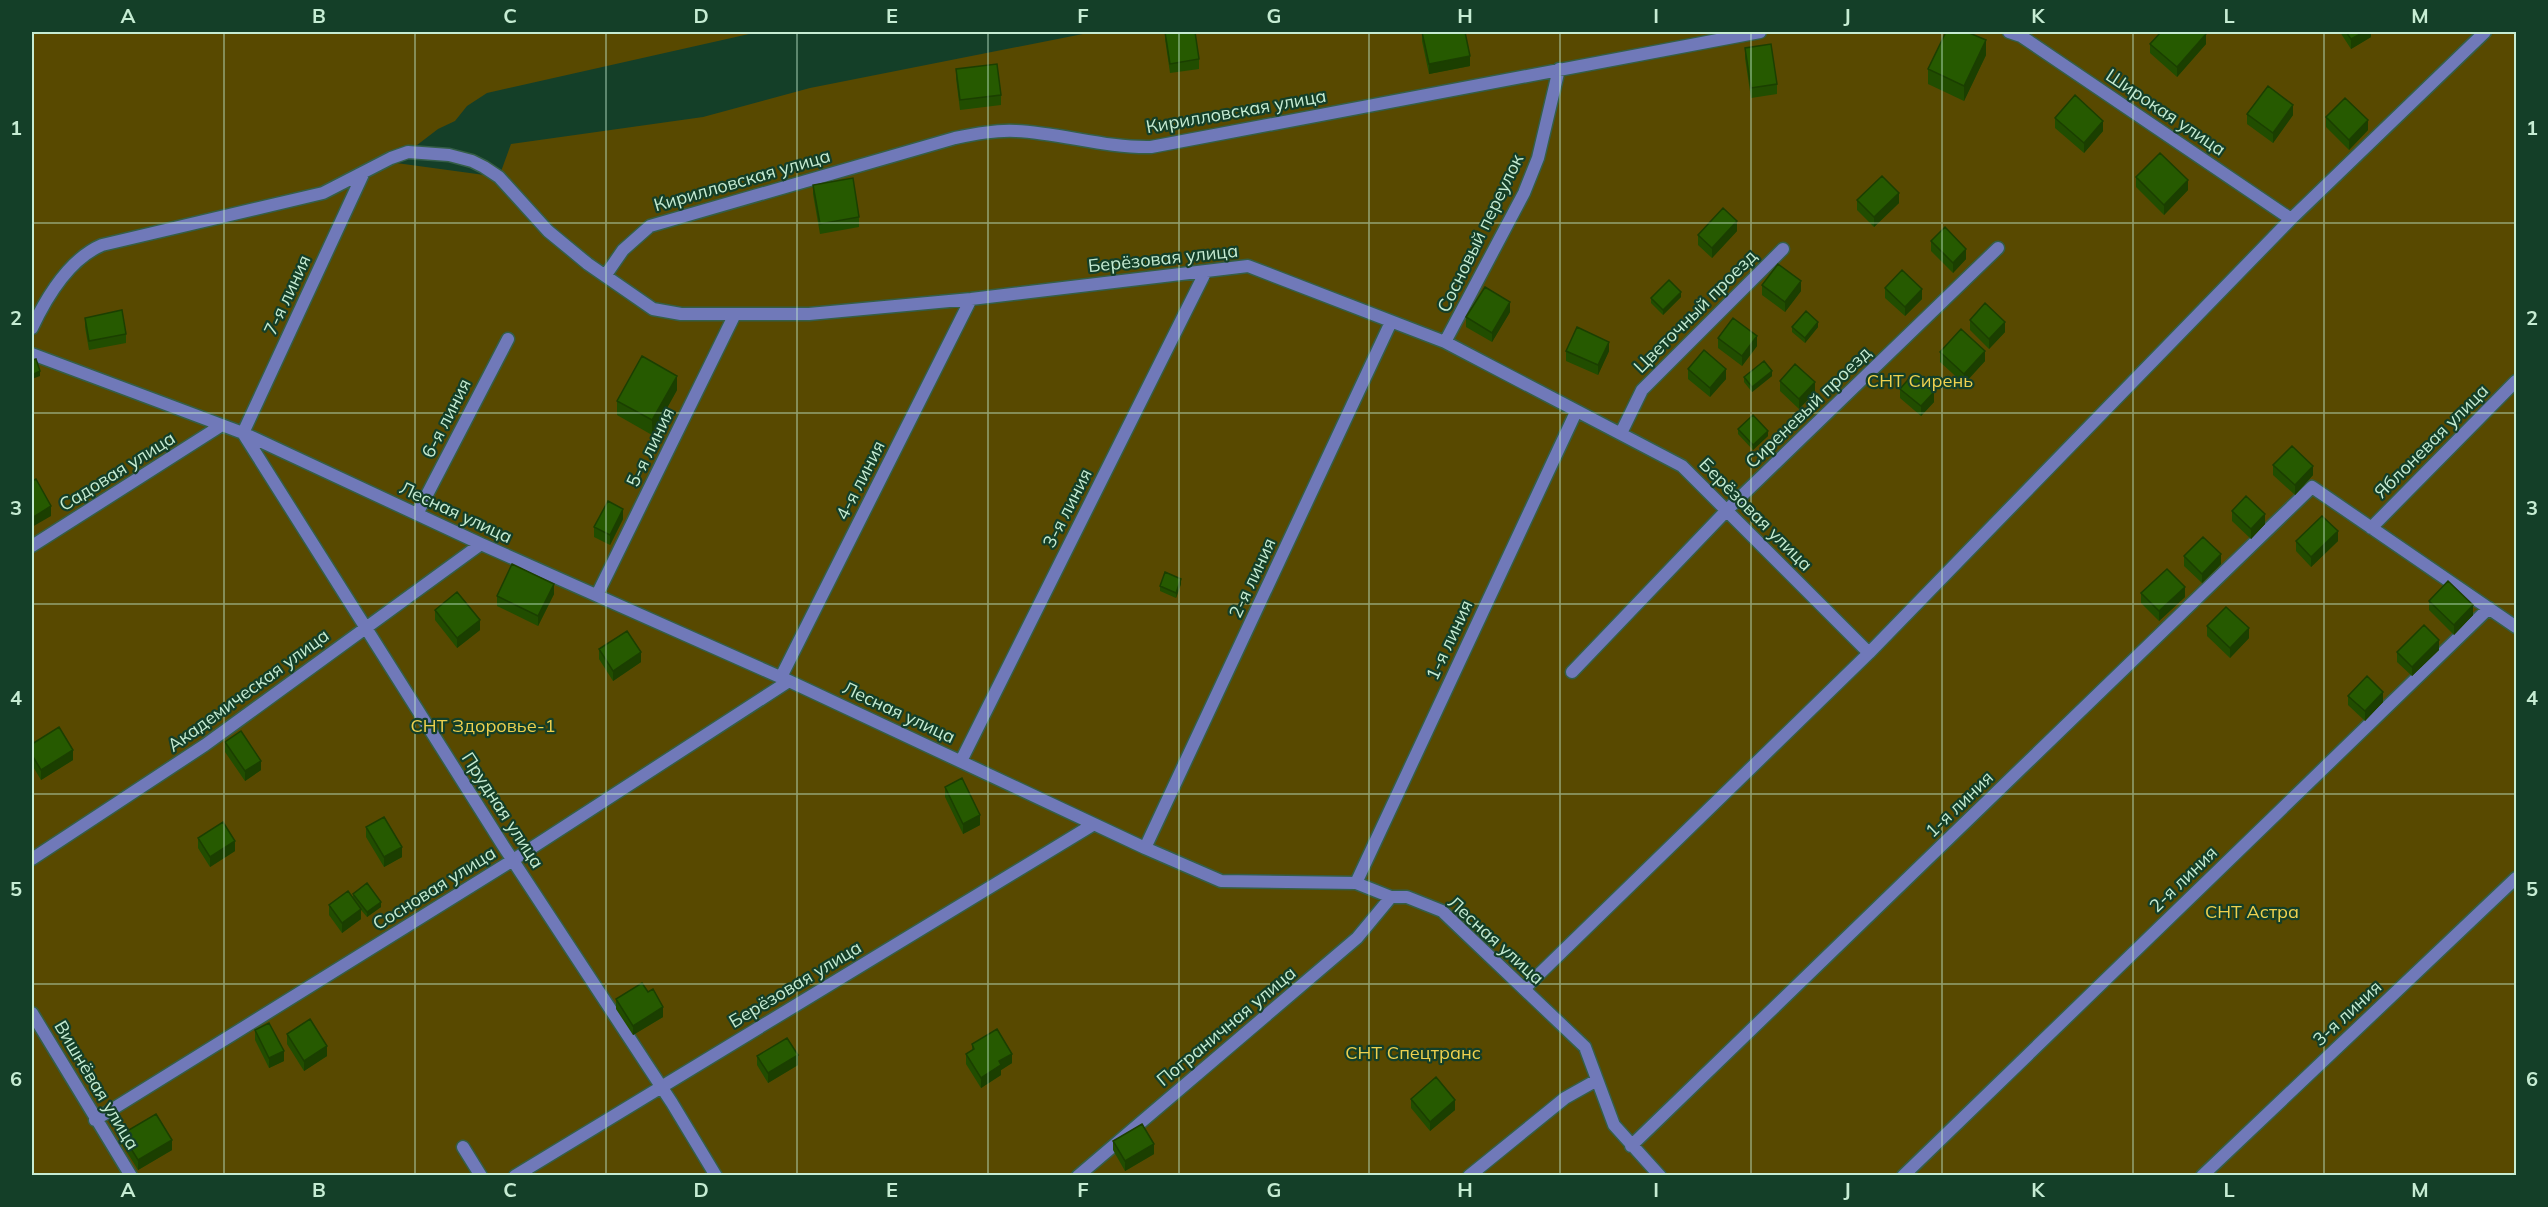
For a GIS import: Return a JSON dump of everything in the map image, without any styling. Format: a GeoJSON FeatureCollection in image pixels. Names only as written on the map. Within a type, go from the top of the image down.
{"type":"FeatureCollection","features":[{"type":"Feature","properties":{"kind":"street","name":"Кирилловская улица"},"geometry":{"type":"LineString","coordinates":[[605,276],[623,250],[650,226],[955,138],[1018,131],[1124,147],[1151,147],[1760,32]]}},
{"type":"Feature","properties":{"kind":"street"},"geometry":{"type":"LineString","coordinates":[[1524,989],[1869,653],[2290,219],[2485,32]]}},
{"type":"Feature","properties":{"kind":"street","name":"Широкая улица"},"geometry":{"type":"LineString","coordinates":[[2017,33],[2290,219]]}},
{"type":"Feature","properties":{"kind":"street","name":"Сосновый переулок"},"geometry":{"type":"LineString","coordinates":[[1445,342],[1524,193],[1538,158],[1559,69]]}},
{"type":"Feature","properties":{"kind":"street","name":"Берёзовая улица"},"geometry":{"type":"LineString","coordinates":[[32,328],[72,265],[86,252],[102,245],[323,193],[391,158],[408,152],[449,155],[472,160],[499,177],[548,231],[605,276],[653,309],[681,314],[809,314],[971,299],[1248,267],[1445,342],[1682,466],[1869,653]]}},
{"type":"Feature","properties":{"kind":"street","name":"7-я линия"},"geometry":{"type":"LineString","coordinates":[[243,433],[364,172]]}},
{"type":"Feature","properties":{"kind":"street","name":"Сиреневый проезд"},"geometry":{"type":"LineString","coordinates":[[1572,672],[1727,510],[1998,248]]}},
{"type":"Feature","properties":{"kind":"street","name":"Цветочный проезд"},"geometry":{"type":"LineString","coordinates":[[1621,433],[1642,390],[1783,249]]}},
{"type":"Feature","properties":{"kind":"street","name":"3-я линия"},"geometry":{"type":"LineString","coordinates":[[961,760],[1206,271]]}},
{"type":"Feature","properties":{"kind":"street","name":"4-я линия"},"geometry":{"type":"LineString","coordinates":[[785,679],[971,299]]}},
{"type":"Feature","properties":{"kind":"street","name":"5-я линия"},"geometry":{"type":"LineString","coordinates":[[597,595],[735,314]]}},
{"type":"Feature","properties":{"kind":"street","name":"2-я линия"},"geometry":{"type":"LineString","coordinates":[[1145,848],[1391,322]]}},
{"type":"Feature","properties":{"kind":"street","name":"6-я линия"},"geometry":{"type":"LineString","coordinates":[[417,514],[508,339]]}},
{"type":"Feature","properties":{"kind":"street","name":"Лесная улица"},"geometry":{"type":"LineString","coordinates":[[32,354],[243,433],[417,514],[785,679],[1145,848],[1221,881],[1356,884],[1391,897],[1407,897],[1442,911],[1585,1047],[1614,1125],[1660,1176]]}},
{"type":"Feature","properties":{"kind":"street","name":"Яблоневая улица"},"geometry":{"type":"LineString","coordinates":[[2371,528],[2517,381]]}},
{"type":"Feature","properties":{"kind":"street","name":"1-я линия"},"geometry":{"type":"LineString","coordinates":[[1356,884],[1576,412]]}},
{"type":"Feature","properties":{"kind":"street","name":"Садовая улица"},"geometry":{"type":"LineString","coordinates":[[32,546],[222,425]]}},
{"type":"Feature","properties":{"kind":"street","name":"Прудная улица"},"geometry":{"type":"LineString","coordinates":[[243,433],[364,627],[661,1086],[716,1176]]}},
{"type":"Feature","properties":{"kind":"street","name":"1-я линия"},"geometry":{"type":"LineString","coordinates":[[1631,1146],[2312,487],[2371,528]]}},
{"type":"Feature","properties":{"kind":"street"},"geometry":{"type":"LineString","coordinates":[[2371,528],[2517,627]]}},
{"type":"Feature","properties":{"kind":"street","name":"Академическая улица"},"geometry":{"type":"LineString","coordinates":[[32,859],[206,745],[481,543]]}},
{"type":"Feature","properties":{"kind":"street","name":"2-я линия"},"geometry":{"type":"LineString","coordinates":[[1903,1176],[2489,608]]}},
{"type":"Feature","properties":{"kind":"street","name":"Сосновая улица"},"geometry":{"type":"LineString","coordinates":[[96,1120],[513,860],[785,679]]}},
{"type":"Feature","properties":{"kind":"street","name":"Берёзовая улица"},"geometry":{"type":"LineString","coordinates":[[515,1176],[1094,824]]}},
{"type":"Feature","properties":{"kind":"street","name":"3-я линия"},"geometry":{"type":"LineString","coordinates":[[2202,1176],[2517,878]]}},
{"type":"Feature","properties":{"kind":"street","name":"Пограничная улица"},"geometry":{"type":"LineString","coordinates":[[1078,1176],[1358,938],[1391,897]]}},
{"type":"Feature","properties":{"kind":"street","name":"Вишнёвая улица"},"geometry":{"type":"LineString","coordinates":[[32,1013],[131,1176]]}},
{"type":"Feature","properties":{"kind":"street"},"geometry":{"type":"LineString","coordinates":[[1469,1176],[1565,1098],[1598,1080]]}},
{"type":"Feature","properties":{"kind":"street"},"geometry":{"type":"LineString","coordinates":[[463,1147],[481,1176]]}},
{"type":"Feature","properties":{"kind":"green space"},"geometry":{"type":"Polygon","coordinates":[[[32,32],[758,32],[487,93],[467,106],[455,121],[438,129],[408,152],[389,162],[499,177],[511,144],[703,117],[810,88],[1093,32],[2516,32],[2516,1175],[32,1175],[32,32]]]}},
{"type":"Feature","properties":{"kind":"building"},"geometry":{"type":"Polygon","coordinates":[[[1165,32],[1195,32],[1199,59],[1170,64],[1165,32]]]}},
{"type":"Feature","properties":{"kind":"building"},"geometry":{"type":"Polygon","coordinates":[[[1422,32],[1465,32],[1470,56],[1429,64],[1422,32]]]}},
{"type":"Feature","properties":{"kind":"building"},"geometry":{"type":"Polygon","coordinates":[[[1946,32],[1967,32],[1986,40],[1964,86],[1928,69],[1946,32]]]}},
{"type":"Feature","properties":{"kind":"building"},"geometry":{"type":"Polygon","coordinates":[[[2161,32],[2203,32],[2206,34],[2177,67],[2150,44],[2161,32]]]}},
{"type":"Feature","properties":{"kind":"building"},"geometry":{"type":"Polygon","coordinates":[[[2346,32],[2364,32],[2351,39],[2346,32]]]}},
{"type":"Feature","properties":{"kind":"building"},"geometry":{"type":"Polygon","coordinates":[[[1771,44],[1777,84],[1751,88],[1745,48],[1771,44]]]}},
{"type":"Feature","properties":{"kind":"building"},"geometry":{"type":"Polygon","coordinates":[[[997,64],[1001,95],[960,100],[956,69],[997,64]]]}},
{"type":"Feature","properties":{"kind":"building"},"geometry":{"type":"Polygon","coordinates":[[[2268,86],[2293,105],[2273,133],[2247,114],[2268,86]]]}},
{"type":"Feature","properties":{"kind":"building"},"geometry":{"type":"Polygon","coordinates":[[[2075,95],[2103,121],[2084,143],[2055,118],[2075,95]]]}},
{"type":"Feature","properties":{"kind":"building"},"geometry":{"type":"Polygon","coordinates":[[[2345,98],[2368,120],[2349,140],[2326,117],[2345,98]]]}},
{"type":"Feature","properties":{"kind":"building"},"geometry":{"type":"Polygon","coordinates":[[[2160,153],[2188,180],[2164,205],[2136,177],[2160,153]]]}},
{"type":"Feature","properties":{"kind":"building"},"geometry":{"type":"Polygon","coordinates":[[[1882,176],[1899,193],[1874,217],[1857,200],[1882,176]]]}},
{"type":"Feature","properties":{"kind":"building"},"geometry":{"type":"Polygon","coordinates":[[[853,178],[859,217],[820,224],[813,185],[853,178]]]}},
{"type":"Feature","properties":{"kind":"building"},"geometry":{"type":"Polygon","coordinates":[[[1723,208],[1737,221],[1712,248],[1698,235],[1723,208]]]}},
{"type":"Feature","properties":{"kind":"building"},"geometry":{"type":"Polygon","coordinates":[[[1945,227],[1966,249],[1953,263],[1931,241],[1945,227]]]}},
{"type":"Feature","properties":{"kind":"building"},"geometry":{"type":"Polygon","coordinates":[[[1778,264],[1801,281],[1785,302],[1762,285],[1778,264]]]}},
{"type":"Feature","properties":{"kind":"building"},"geometry":{"type":"Polygon","coordinates":[[[1902,270],[1922,289],[1905,307],[1885,288],[1902,270]]]}},
{"type":"Feature","properties":{"kind":"building"},"geometry":{"type":"Polygon","coordinates":[[[1669,280],[1681,292],[1663,310],[1651,298],[1669,280]]]}},
{"type":"Feature","properties":{"kind":"building"},"geometry":{"type":"Polygon","coordinates":[[[1485,287],[1510,302],[1492,333],[1466,317],[1485,287]]]}},
{"type":"Feature","properties":{"kind":"building"},"geometry":{"type":"Polygon","coordinates":[[[1985,303],[2005,322],[1989,339],[1970,320],[1985,303]]]}},
{"type":"Feature","properties":{"kind":"building"},"geometry":{"type":"Polygon","coordinates":[[[122,310],[126,334],[89,341],[85,318],[122,310]]]}},
{"type":"Feature","properties":{"kind":"building"},"geometry":{"type":"Polygon","coordinates":[[[1806,311],[1818,322],[1805,338],[1792,327],[1806,311]]]}},
{"type":"Feature","properties":{"kind":"building"},"geometry":{"type":"Polygon","coordinates":[[[1733,318],[1757,336],[1742,356],[1718,338],[1733,318]]]}},
{"type":"Feature","properties":{"kind":"building"},"geometry":{"type":"Polygon","coordinates":[[[1577,327],[1609,342],[1598,365],[1566,351],[1577,327]]]}},
{"type":"Feature","properties":{"kind":"building"},"geometry":{"type":"Polygon","coordinates":[[[1961,329],[1985,351],[1964,374],[1940,352],[1961,329]]]}},
{"type":"Feature","properties":{"kind":"building"},"geometry":{"type":"Polygon","coordinates":[[[1704,350],[1726,369],[1710,388],[1688,369],[1704,350]]]}},
{"type":"Feature","properties":{"kind":"building"},"geometry":{"type":"Polygon","coordinates":[[[642,356],[677,376],[652,420],[617,401],[642,356]]]}},
{"type":"Feature","properties":{"kind":"building"},"geometry":{"type":"Polygon","coordinates":[[[36,359],[40,371],[32,375],[32,360],[36,359]]]}},
{"type":"Feature","properties":{"kind":"building"},"geometry":{"type":"Polygon","coordinates":[[[1764,361],[1772,371],[1752,387],[1744,377],[1764,361]]]}},
{"type":"Feature","properties":{"kind":"building"},"geometry":{"type":"Polygon","coordinates":[[[1795,364],[1815,382],[1799,399],[1780,381],[1795,364]]]}},
{"type":"Feature","properties":{"kind":"building"},"geometry":{"type":"Polygon","coordinates":[[[1913,374],[1934,392],[1921,406],[1900,389],[1913,374]]]}},
{"type":"Feature","properties":{"kind":"building"},"geometry":{"type":"Polygon","coordinates":[[[1753,415],[1768,431],[1753,445],[1738,429],[1753,415]]]}},
{"type":"Feature","properties":{"kind":"building"},"geometry":{"type":"Polygon","coordinates":[[[2292,446],[2313,466],[2295,485],[2273,465],[2292,446]]]}},
{"type":"Feature","properties":{"kind":"building"},"geometry":{"type":"Polygon","coordinates":[[[36,479],[51,506],[32,518],[32,481],[36,479]]]}},
{"type":"Feature","properties":{"kind":"building"},"geometry":{"type":"Polygon","coordinates":[[[2246,496],[2265,514],[2251,529],[2232,511],[2246,496]]]}},
{"type":"Feature","properties":{"kind":"building"},"geometry":{"type":"Polygon","coordinates":[[[608,501],[623,509],[610,535],[594,527],[608,501]]]}},
{"type":"Feature","properties":{"kind":"building"},"geometry":{"type":"Polygon","coordinates":[[[2322,516],[2338,531],[2311,557],[2296,541],[2322,516]]]}},
{"type":"Feature","properties":{"kind":"building"},"geometry":{"type":"Polygon","coordinates":[[[2203,537],[2221,554],[2202,574],[2184,556],[2203,537]]]}},
{"type":"Feature","properties":{"kind":"building"},"geometry":{"type":"Polygon","coordinates":[[[512,564],[554,584],[538,616],[497,596],[512,564]]]}},
{"type":"Feature","properties":{"kind":"building"},"geometry":{"type":"Polygon","coordinates":[[[2167,569],[2185,587],[2159,611],[2141,593],[2167,569]]]}},
{"type":"Feature","properties":{"kind":"building"},"geometry":{"type":"Polygon","coordinates":[[[1165,572],[1181,579],[1176,593],[1160,586],[1165,572]]]}},
{"type":"Feature","properties":{"kind":"building"},"geometry":{"type":"Polygon","coordinates":[[[2448,581],[2473,605],[2454,625],[2429,601],[2448,581]]]}},
{"type":"Feature","properties":{"kind":"building"},"geometry":{"type":"Polygon","coordinates":[[[457,592],[480,620],[457,638],[435,610],[457,592]]]}},
{"type":"Feature","properties":{"kind":"building"},"geometry":{"type":"Polygon","coordinates":[[[2226,607],[2249,628],[2230,648],[2207,626],[2226,607]]]}},
{"type":"Feature","properties":{"kind":"building"},"geometry":{"type":"Polygon","coordinates":[[[2424,625],[2439,640],[2412,667],[2397,652],[2424,625]]]}},
{"type":"Feature","properties":{"kind":"building"},"geometry":{"type":"Polygon","coordinates":[[[627,631],[641,652],[613,671],[599,649],[627,631]]]}},
{"type":"Feature","properties":{"kind":"building"},"geometry":{"type":"Polygon","coordinates":[[[2367,676],[2383,692],[2365,711],[2348,696],[2367,676]]]}},
{"type":"Feature","properties":{"kind":"building"},"geometry":{"type":"Polygon","coordinates":[[[59,727],[73,750],[41,770],[32,755],[32,744],[59,727]]]}},
{"type":"Feature","properties":{"kind":"building"},"geometry":{"type":"Polygon","coordinates":[[[241,731],[261,761],[245,771],[225,742],[241,731]]]}},
{"type":"Feature","properties":{"kind":"building"},"geometry":{"type":"Polygon","coordinates":[[[962,778],[980,815],[963,824],[945,787],[962,778]]]}},
{"type":"Feature","properties":{"kind":"building"},"geometry":{"type":"Polygon","coordinates":[[[384,817],[402,847],[384,857],[366,827],[384,817]]]}},
{"type":"Feature","properties":{"kind":"building"},"geometry":{"type":"Polygon","coordinates":[[[223,822],[235,841],[210,857],[198,838],[223,822]]]}},
{"type":"Feature","properties":{"kind":"building"},"geometry":{"type":"Polygon","coordinates":[[[367,883],[381,902],[367,912],[353,894],[367,883]]]}},
{"type":"Feature","properties":{"kind":"building"},"geometry":{"type":"Polygon","coordinates":[[[348,891],[361,909],[342,923],[329,905],[348,891]]]}},
{"type":"Feature","properties":{"kind":"building"},"geometry":{"type":"Polygon","coordinates":[[[642,983],[648,992],[653,989],[663,1007],[633,1026],[616,999],[642,983]]]}},
{"type":"Feature","properties":{"kind":"building"},"geometry":{"type":"Polygon","coordinates":[[[310,1019],[327,1046],[304,1061],[287,1034],[310,1019]]]}},
{"type":"Feature","properties":{"kind":"building"},"geometry":{"type":"Polygon","coordinates":[[[269,1023],[284,1051],[269,1058],[255,1030],[269,1023]]]}},
{"type":"Feature","properties":{"kind":"building"},"geometry":{"type":"Polygon","coordinates":[[[997,1029],[1012,1054],[999,1061],[1001,1065],[981,1078],[966,1054],[974,1049],[972,1044],[997,1029]]]}},
{"type":"Feature","properties":{"kind":"building"},"geometry":{"type":"Polygon","coordinates":[[[787,1038],[798,1055],[768,1073],[757,1056],[787,1038]]]}},
{"type":"Feature","properties":{"kind":"building"},"geometry":{"type":"Polygon","coordinates":[[[1436,1077],[1455,1100],[1430,1122],[1411,1099],[1436,1077]]]}},
{"type":"Feature","properties":{"kind":"building"},"geometry":{"type":"Polygon","coordinates":[[[156,1114],[172,1140],[138,1160],[122,1134],[156,1114]]]}},
{"type":"Feature","properties":{"kind":"building"},"geometry":{"type":"Polygon","coordinates":[[[1142,1124],[1154,1144],[1125,1161],[1113,1141],[1142,1124]]]}},
{"type":"Feature","properties":{"kind":"park label","name":"СНТ Сирень"},"geometry":{"type":"Point","coordinates":[1920,380]}},
{"type":"Feature","properties":{"kind":"park label","name":"СНТ Здоровье-1"},"geometry":{"type":"Point","coordinates":[483,725]}},
{"type":"Feature","properties":{"kind":"park label","name":"СНТ Астра"},"geometry":{"type":"Point","coordinates":[2252,911]}},
{"type":"Feature","properties":{"kind":"park label","name":"СНТ Спецтранс"},"geometry":{"type":"Point","coordinates":[1413,1052]}}]}
